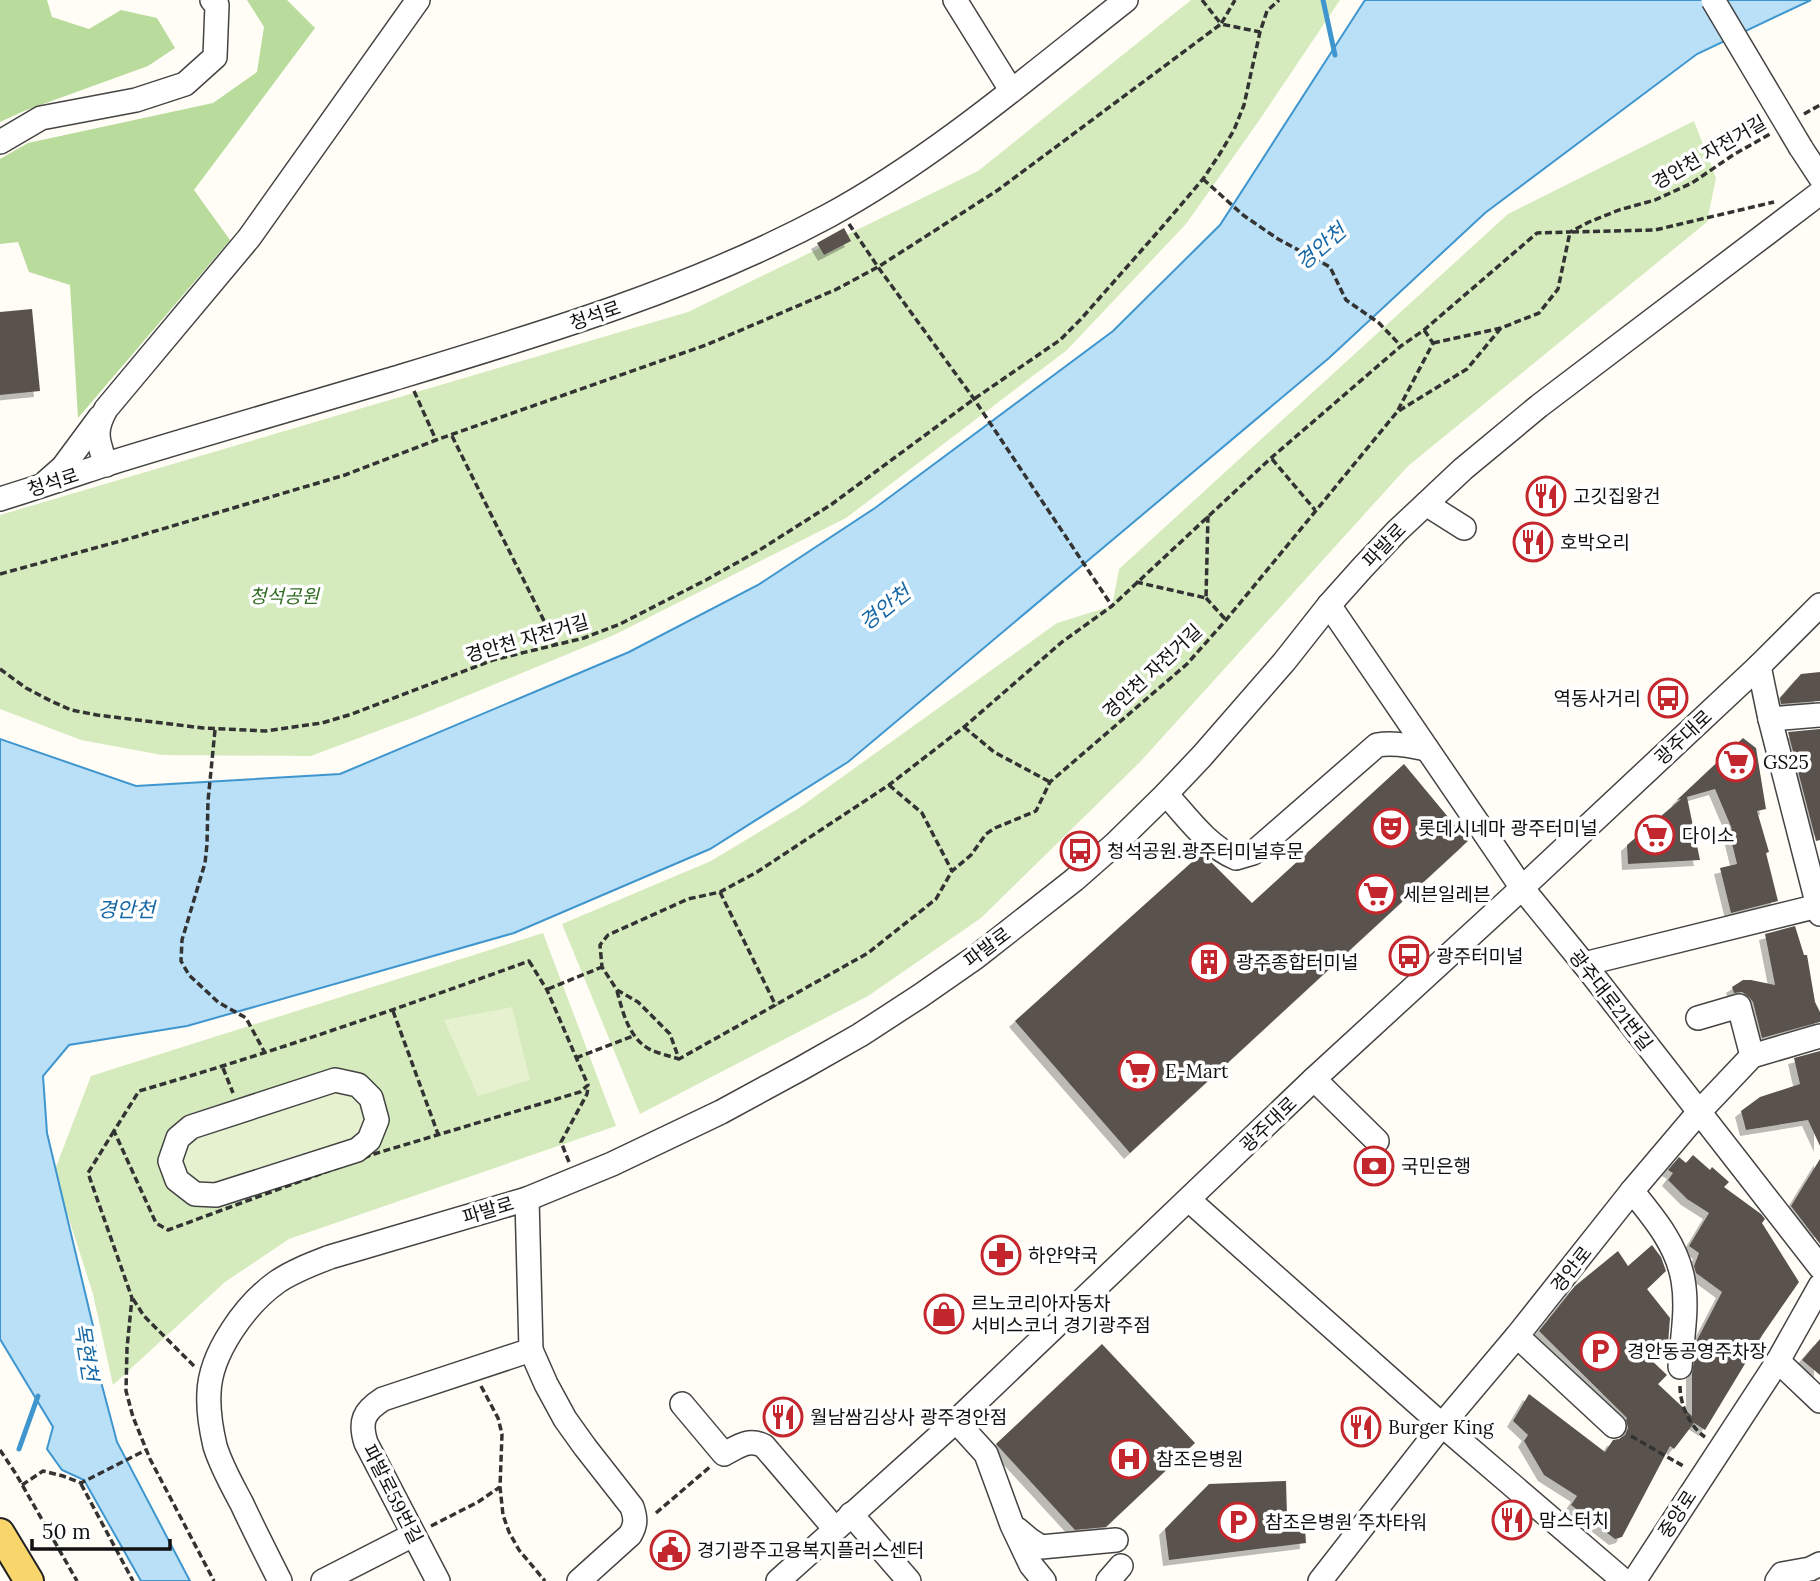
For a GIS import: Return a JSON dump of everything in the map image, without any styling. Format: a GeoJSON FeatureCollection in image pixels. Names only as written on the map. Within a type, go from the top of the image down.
{"type":"FeatureCollection","features":[{"type":"Feature","properties":{"kind":"main road"},"geometry":{"type":"LineString","coordinates":[[0,1533],[26,1580]]}},
{"type":"Feature","properties":{"kind":"street"},"geometry":{"type":"LineString","coordinates":[[0,142],[41,118],[136,100],[185,85],[215,57],[217,5],[212,0]]}},
{"type":"Feature","properties":{"kind":"street"},"geometry":{"type":"LineString","coordinates":[[41,486],[63,467],[106,409],[249,238],[418,0]]}},
{"type":"Feature","properties":{"kind":"street"},"geometry":{"type":"LineString","coordinates":[[955,0],[1011,90]]}},
{"type":"Feature","properties":{"kind":"street","name":"청석로"},"geometry":{"type":"LineString","coordinates":[[0,499],[485,351],[632,302],[737,261],[840,209],[890,179],[1011,90],[1126,0]]}},
{"type":"Feature","properties":{"kind":"street"},"geometry":{"type":"LineString","coordinates":[[1713,0],[1820,177]]}},
{"type":"Feature","properties":{"kind":"street","name":"파발로"},"geometry":{"type":"LineString","coordinates":[[280,1581],[228,1477],[216,1446],[208,1390],[214,1367],[227,1338],[241,1316],[260,1296],[278,1281],[330,1257],[527,1199],[612,1164],[732,1105],[860,1035],[976,957],[1074,880],[1166,794],[1202,757],[1284,662],[1329,604],[1396,531],[1463,469],[1529,414],[1820,193]]}},
{"type":"Feature","properties":{"kind":"street"},"geometry":{"type":"LineString","coordinates":[[106,409],[97,431],[106,465]]}},
{"type":"Feature","properties":{"kind":"street"},"geometry":{"type":"LineString","coordinates":[[1426,504],[1464,528]]}},
{"type":"Feature","properties":{"kind":"street","name":"광주대로21번길"},"geometry":{"type":"LineString","coordinates":[[1329,604],[1522,888],[1820,1266]]}},
{"type":"Feature","properties":{"kind":"street","name":"광주대로"},"geometry":{"type":"LineString","coordinates":[[778,1581],[956,1421],[1314,1079],[1759,666],[1820,605]]}},
{"type":"Feature","properties":{"kind":"street"},"geometry":{"type":"LineString","coordinates":[[1584,964],[1819,910],[1759,666]]}},
{"type":"Feature","properties":{"kind":"street"},"geometry":{"type":"LineString","coordinates":[[1770,719],[1820,715]]}},
{"type":"Feature","properties":{"kind":"street"},"geometry":{"type":"LineString","coordinates":[[1166,794],[1211,843],[1236,859],[1253,853],[1377,745],[1402,744],[1427,749]]}},
{"type":"Feature","properties":{"kind":"street"},"geometry":{"type":"LineString","coordinates":[[1698,1018],[1739,1006],[1752,1056]]}},
{"type":"Feature","properties":{"kind":"street"},"geometry":{"type":"LineString","coordinates":[[1699,1112],[1752,1056],[1820,1036]]}},
{"type":"Feature","properties":{"kind":"street"},"geometry":{"type":"LineString","coordinates":[[1314,1079],[1377,1141]]}},
{"type":"Feature","properties":{"kind":"street"},"geometry":{"type":"LineString","coordinates":[[335,1080],[358,1085],[371,1098],[377,1120],[369,1140],[357,1150],[216,1195],[195,1194],[177,1180],[170,1161],[178,1138],[191,1127],[240,1111],[335,1080]]}},
{"type":"Feature","properties":{"kind":"street","name":"경안로"},"geometry":{"type":"LineString","coordinates":[[1321,1581],[1442,1425],[1699,1112]]}},
{"type":"Feature","properties":{"kind":"street"},"geometry":{"type":"LineString","coordinates":[[1632,1191],[1668,1238],[1677,1258],[1683,1281],[1684,1303],[1680,1367]]}},
{"type":"Feature","properties":{"kind":"street"},"geometry":{"type":"LineString","coordinates":[[527,1199],[531,1350],[565,1419],[632,1507],[636,1517],[635,1527],[630,1535],[579,1581]]}},
{"type":"Feature","properties":{"kind":"street"},"geometry":{"type":"LineString","coordinates":[[1189,1200],[1442,1425],[1624,1581]]}},
{"type":"Feature","properties":{"kind":"street","name":"중앙로"},"geometry":{"type":"LineString","coordinates":[[1634,1581],[1779,1361],[1820,1286]]}},
{"type":"Feature","properties":{"kind":"street"},"geometry":{"type":"LineString","coordinates":[[1517,1336],[1614,1426]]}},
{"type":"Feature","properties":{"kind":"street","name":"파발로59번길"},"geometry":{"type":"LineString","coordinates":[[438,1581],[366,1443],[362,1430],[365,1416],[371,1407],[383,1399],[531,1350]]}},
{"type":"Feature","properties":{"kind":"street"},"geometry":{"type":"LineString","coordinates":[[1779,1361],[1820,1401]]}},
{"type":"Feature","properties":{"kind":"street"},"geometry":{"type":"LineString","coordinates":[[682,1404],[724,1454],[745,1443],[756,1442],[764,1446],[909,1581]]}},
{"type":"Feature","properties":{"kind":"street"},"geometry":{"type":"LineString","coordinates":[[956,1421],[986,1454],[1012,1525],[1031,1565],[1044,1581]]}},
{"type":"Feature","properties":{"kind":"street"},"geometry":{"type":"LineString","coordinates":[[1012,1525],[1041,1547],[1116,1540]]}},
{"type":"Feature","properties":{"kind":"street"},"geometry":{"type":"LineString","coordinates":[[323,1581],[413,1535]]}},
{"type":"Feature","properties":{"kind":"street"},"geometry":{"type":"LineString","coordinates":[[1777,1581],[1782,1574],[1810,1569],[1820,1564]]}},
{"type":"Feature","properties":{"kind":"path"},"geometry":{"type":"LineString","coordinates":[[1202,0],[1221,24],[1260,32]]}},
{"type":"Feature","properties":{"kind":"path"},"geometry":{"type":"LineString","coordinates":[[0,574],[345,475],[706,345],[835,290],[878,267],[998,190],[1221,24],[1234,0]]}},
{"type":"Feature","properties":{"kind":"path","name":"경안천 자전거길"},"geometry":{"type":"LineString","coordinates":[[0,669],[26,688],[71,710],[215,730],[265,731],[322,723],[352,714],[493,660],[584,638],[620,624],[758,551],[832,504],[974,399],[1060,340],[1203,179],[1234,130],[1244,105],[1267,11],[1279,0]]}},
{"type":"Feature","properties":{"kind":"path"},"geometry":{"type":"LineString","coordinates":[[1798,117],[1820,105]]}},
{"type":"Feature","properties":{"kind":"path","name":"경안천 자전거길"},"geometry":{"type":"LineString","coordinates":[[889,785],[964,727],[1062,642],[1112,606],[1271,458],[1537,233],[1570,232],[1619,210],[1677,191],[1777,130]]}},
{"type":"Feature","properties":{"kind":"path"},"geometry":{"type":"LineString","coordinates":[[1203,179],[1243,215],[1278,239],[1330,267],[1346,300],[1379,323],[1401,346]]}},
{"type":"Feature","properties":{"kind":"path"},"geometry":{"type":"LineString","coordinates":[[1397,412],[1433,343],[1500,328],[1539,313],[1558,289],[1570,232],[1655,230],[1784,199]]}},
{"type":"Feature","properties":{"kind":"path"},"geometry":{"type":"LineString","coordinates":[[840,209],[878,267],[974,399],[1112,606]]}},
{"type":"Feature","properties":{"kind":"path","name":"경안천 자전거길"},"geometry":{"type":"LineString","coordinates":[[679,1059],[868,953],[936,899],[952,871],[971,855],[986,834],[1036,811],[1050,782],[1187,664],[1397,412],[1467,369],[1500,328]]}},
{"type":"Feature","properties":{"kind":"path"},"geometry":{"type":"LineString","coordinates":[[1424,330],[1433,343]]}},
{"type":"Feature","properties":{"kind":"path"},"geometry":{"type":"LineString","coordinates":[[407,374],[436,440]]}},
{"type":"Feature","properties":{"kind":"path"},"geometry":{"type":"LineString","coordinates":[[452,436],[556,645]]}},
{"type":"Feature","properties":{"kind":"path"},"geometry":{"type":"LineString","coordinates":[[1271,458],[1315,510]]}},
{"type":"Feature","properties":{"kind":"path"},"geometry":{"type":"LineString","coordinates":[[1206,598],[1208,515]]}},
{"type":"Feature","properties":{"kind":"path"},"geometry":{"type":"LineString","coordinates":[[1136,582],[1206,598],[1226,620]]}},
{"type":"Feature","properties":{"kind":"path"},"geometry":{"type":"LineString","coordinates":[[964,727],[995,752],[1050,782]]}},
{"type":"Feature","properties":{"kind":"path"},"geometry":{"type":"LineString","coordinates":[[215,730],[205,863],[182,940],[181,961],[189,975],[218,1002],[246,1018],[265,1053]]}},
{"type":"Feature","properties":{"kind":"path"},"geometry":{"type":"LineString","coordinates":[[679,1059],[649,1049],[634,1036],[624,1015],[617,990],[601,967],[600,945],[608,935],[688,899],[720,892],[757,872],[889,785],[922,813],[952,871]]}},
{"type":"Feature","properties":{"kind":"path"},"geometry":{"type":"LineString","coordinates":[[720,892],[776,1006]]}},
{"type":"Feature","properties":{"kind":"path"},"geometry":{"type":"LineString","coordinates":[[576,1179],[561,1142],[587,1094],[588,1085],[547,990],[529,961],[393,1011],[438,1134],[580,1092],[588,1085]]}},
{"type":"Feature","properties":{"kind":"path"},"geometry":{"type":"LineString","coordinates":[[547,990],[601,967]]}},
{"type":"Feature","properties":{"kind":"path"},"geometry":{"type":"LineString","coordinates":[[617,990],[638,1002],[670,1034],[679,1059]]}},
{"type":"Feature","properties":{"kind":"path"},"geometry":{"type":"LineString","coordinates":[[576,1058],[634,1036]]}},
{"type":"Feature","properties":{"kind":"path"},"geometry":{"type":"LineString","coordinates":[[222,1067],[240,1111]]}},
{"type":"Feature","properties":{"kind":"path"},"geometry":{"type":"LineString","coordinates":[[114,1131],[89,1173],[132,1298],[144,1316],[211,1382]]}},
{"type":"Feature","properties":{"kind":"path"},"geometry":{"type":"LineString","coordinates":[[132,1298],[126,1391],[133,1417],[146,1450],[214,1581]]}},
{"type":"Feature","properties":{"kind":"path"},"geometry":{"type":"LineString","coordinates":[[1680,1367],[1680,1392],[1684,1409],[1698,1433],[1721,1448]]}},
{"type":"Feature","properties":{"kind":"path"},"geometry":{"type":"LineString","coordinates":[[472,1369],[498,1419],[502,1434],[500,1487],[503,1515],[519,1550],[545,1581]]}},
{"type":"Feature","properties":{"kind":"path"},"geometry":{"type":"LineString","coordinates":[[1614,1426],[1702,1476]]}},
{"type":"Feature","properties":{"kind":"path"},"geometry":{"type":"LineString","coordinates":[[0,1450],[77,1581]]}},
{"type":"Feature","properties":{"kind":"path"},"geometry":{"type":"LineString","coordinates":[[81,1483],[146,1450]]}},
{"type":"Feature","properties":{"kind":"path"},"geometry":{"type":"LineString","coordinates":[[630,1535],[724,1454]]}},
{"type":"Feature","properties":{"kind":"path"},"geometry":{"type":"LineString","coordinates":[[23,1485],[43,1471],[81,1483],[133,1581]]}},
{"type":"Feature","properties":{"kind":"path"},"geometry":{"type":"LineString","coordinates":[[413,1535],[478,1502],[500,1487]]}},
{"type":"Feature","properties":{"kind":"green space"},"geometry":{"type":"Polygon","coordinates":[[[0,0],[47,0],[52,17],[89,29],[121,10],[157,18],[175,48],[148,66],[0,122],[0,0]]]}},
{"type":"Feature","properties":{"kind":"green space"},"geometry":{"type":"Polygon","coordinates":[[[247,0],[287,0],[315,28],[194,190],[230,240],[78,418],[70,285],[29,272],[18,242],[0,244],[0,159],[28,143],[213,103],[257,72],[264,27],[247,0]]]}},
{"type":"Feature","properties":{"kind":"green space","name":"청석공원"},"geometry":{"type":"Polygon","coordinates":[[[1191,0],[1340,0],[1186,224],[1067,350],[846,518],[614,635],[420,715],[311,756],[162,755],[81,740],[0,709],[0,515],[688,312],[978,171],[1191,0]]]}},
{"type":"Feature","properties":{"kind":"green space"},"geometry":{"type":"Polygon","coordinates":[[[1694,121],[1716,178],[1707,222],[1408,466],[1140,762],[981,918],[868,996],[640,1114],[562,924],[711,861],[799,808],[1057,623],[1112,606],[1119,569],[1508,214],[1694,121]]]}},
{"type":"Feature","properties":{"kind":"green space"},"geometry":{"type":"Polygon","coordinates":[[[543,933],[616,1126],[289,1239],[225,1282],[113,1385],[93,1294],[54,1172],[91,1076],[543,933]]]}},
{"type":"Feature","properties":{"kind":"green space"},"geometry":{"type":"Polygon","coordinates":[[[512,1007],[530,1080],[478,1096],[444,1020],[512,1007]]]}},
{"type":"Feature","properties":{"kind":"green space"},"geometry":{"type":"Polygon","coordinates":[[[331,1085],[359,1093],[370,1121],[355,1145],[218,1197],[184,1175],[181,1158],[190,1136],[331,1085]]]}},
{"type":"Feature","properties":{"kind":"water","name":"경안천"},"geometry":{"type":"Polygon","coordinates":[[[1365,0],[1811,0],[1697,54],[1485,213],[1329,358],[848,762],[710,849],[514,933],[187,1026],[69,1045],[43,1076],[47,1133],[93,1326],[100,1378],[117,1442],[190,1581],[141,1581],[84,1480],[62,1470],[47,1449],[53,1427],[0,1339],[0,739],[136,786],[340,774],[629,652],[758,585],[875,508],[1113,331],[1220,225],[1365,0]]]}},
{"type":"Feature","properties":{"kind":"building"},"geometry":{"type":"Polygon","coordinates":[[[844,228],[851,241],[824,255],[817,243],[844,228]]]}},
{"type":"Feature","properties":{"kind":"building"},"geometry":{"type":"Polygon","coordinates":[[[32,309],[40,391],[0,395],[0,312],[32,309]]]}},
{"type":"Feature","properties":{"kind":"building"},"geometry":{"type":"Polygon","coordinates":[[[1820,672],[1820,701],[1781,704],[1780,698],[1801,674],[1820,672]]]}},
{"type":"Feature","properties":{"kind":"building"},"geometry":{"type":"Polygon","coordinates":[[[1820,729],[1820,840],[1816,841],[1788,732],[1820,729]]]}},
{"type":"Feature","properties":{"kind":"building"},"geometry":{"type":"Polygon","coordinates":[[[1743,738],[1756,748],[1766,809],[1757,811],[1769,852],[1766,853],[1778,901],[1731,913],[1720,868],[1737,864],[1729,831],[1732,829],[1715,789],[1687,797],[1700,860],[1628,864],[1627,845],[1681,799],[1677,800],[1743,738]]]}},
{"type":"Feature","properties":{"kind":"building","name":"광주종합터미널"},"geometry":{"type":"Polygon","coordinates":[[[1404,764],[1468,841],[1130,1153],[1015,1021],[1202,853],[1252,903],[1404,764]]]}},
{"type":"Feature","properties":{"kind":"building"},"geometry":{"type":"Polygon","coordinates":[[[1795,926],[1804,955],[1807,955],[1820,1022],[1762,1038],[1753,1002],[1742,992],[1734,993],[1732,987],[1743,980],[1775,985],[1765,934],[1795,926]]]}},
{"type":"Feature","properties":{"kind":"building"},"geometry":{"type":"Polygon","coordinates":[[[1820,1051],[1820,1146],[1808,1120],[1746,1130],[1741,1111],[1760,1097],[1800,1084],[1794,1058],[1820,1051]]]}},
{"type":"Feature","properties":{"kind":"building"},"geometry":{"type":"Polygon","coordinates":[[[1693,1155],[1729,1182],[1724,1187],[1761,1214],[1765,1219],[1762,1223],[1799,1282],[1763,1334],[1705,1430],[1694,1423],[1674,1449],[1670,1446],[1622,1537],[1615,1539],[1571,1505],[1577,1496],[1544,1475],[1524,1441],[1528,1435],[1513,1421],[1529,1394],[1605,1452],[1613,1440],[1625,1435],[1628,1428],[1627,1418],[1539,1331],[1575,1286],[1618,1251],[1628,1266],[1652,1245],[1661,1257],[1666,1271],[1647,1289],[1670,1318],[1668,1344],[1649,1358],[1667,1375],[1658,1384],[1692,1416],[1692,1374],[1697,1340],[1722,1292],[1696,1273],[1694,1266],[1699,1253],[1689,1246],[1709,1213],[1687,1199],[1668,1180],[1673,1173],[1668,1170],[1679,1157],[1686,1163],[1693,1155]]]}},
{"type":"Feature","properties":{"kind":"building"},"geometry":{"type":"Polygon","coordinates":[[[1820,1159],[1820,1244],[1791,1206],[1820,1159]]]}},
{"type":"Feature","properties":{"kind":"building"},"geometry":{"type":"Polygon","coordinates":[[[1820,1339],[1820,1375],[1802,1360],[1820,1339]]]}},
{"type":"Feature","properties":{"kind":"building","name":"참조은병원"},"geometry":{"type":"Polygon","coordinates":[[[1102,1344],[1195,1443],[1106,1527],[1075,1530],[996,1444],[1102,1344]]]}},
{"type":"Feature","properties":{"kind":"building","name":"참조은병원 주차타워"},"geometry":{"type":"Polygon","coordinates":[[[1286,1481],[1287,1516],[1304,1514],[1306,1543],[1169,1560],[1165,1529],[1209,1484],[1286,1481]]]}},
{"type":"Feature","properties":{"kind":"waterway"},"geometry":{"type":"LineString","coordinates":[[1323,0],[1335,55]]}},
{"type":"Feature","properties":{"kind":"waterway"},"geometry":{"type":"LineString","coordinates":[[19,1449],[38,1396]]}},
{"type":"Feature","properties":{"kind":"place","name":"고깃집왕건"},"geometry":{"type":"Point","coordinates":[1546,496]}},
{"type":"Feature","properties":{"kind":"place","name":"호박오리"},"geometry":{"type":"Point","coordinates":[1533,542]}},
{"type":"Feature","properties":{"kind":"place","name":"역동사거리"},"geometry":{"type":"Point","coordinates":[1668,698]}},
{"type":"Feature","properties":{"kind":"place","name":"GS25"},"geometry":{"type":"Point","coordinates":[1736,762]}},
{"type":"Feature","properties":{"kind":"place","name":"롯데시네마 광주터미널"},"geometry":{"type":"Point","coordinates":[1391,828]}},
{"type":"Feature","properties":{"kind":"place","name":"다이소"},"geometry":{"type":"Point","coordinates":[1655,835]}},
{"type":"Feature","properties":{"kind":"place","name":"청석공원.광주터미널후문"},"geometry":{"type":"Point","coordinates":[1080,851]}},
{"type":"Feature","properties":{"kind":"place","name":"세븐일레븐"},"geometry":{"type":"Point","coordinates":[1376,894]}},
{"type":"Feature","properties":{"kind":"place","name":"광주터미널"},"geometry":{"type":"Point","coordinates":[1409,956]}},
{"type":"Feature","properties":{"kind":"place","name":"광주종합터미널"},"geometry":{"type":"Point","coordinates":[1209,962]}},
{"type":"Feature","properties":{"kind":"place","name":"E-Mart"},"geometry":{"type":"Point","coordinates":[1138,1071]}},
{"type":"Feature","properties":{"kind":"place","name":"국민은행"},"geometry":{"type":"Point","coordinates":[1374,1166]}},
{"type":"Feature","properties":{"kind":"place","name":"하얀약국"},"geometry":{"type":"Point","coordinates":[1001,1255]}},
{"type":"Feature","properties":{"kind":"place","name":"르노코리아자동차 서비스코너 경기광주점"},"geometry":{"type":"Point","coordinates":[944,1314]}},
{"type":"Feature","properties":{"kind":"place","name":"경안동공영주차장"},"geometry":{"type":"Point","coordinates":[1600,1351]}},
{"type":"Feature","properties":{"kind":"place","name":"월남쌈김상사 광주경안점"},"geometry":{"type":"Point","coordinates":[783,1417]}},
{"type":"Feature","properties":{"kind":"place","name":"Burger King"},"geometry":{"type":"Point","coordinates":[1361,1427]}},
{"type":"Feature","properties":{"kind":"place","name":"참조은병원"},"geometry":{"type":"Point","coordinates":[1129,1459]}},
{"type":"Feature","properties":{"kind":"place","name":"맘스터치"},"geometry":{"type":"Point","coordinates":[1512,1520]}},
{"type":"Feature","properties":{"kind":"place","name":"참조은병원 주차타워"},"geometry":{"type":"Point","coordinates":[1238,1522]}},
{"type":"Feature","properties":{"kind":"place","name":"경기광주고용복지플러스센터"},"geometry":{"type":"Point","coordinates":[670,1550]}},
{"type":"Feature","properties":{"kind":"water label","name":"목현천"},"geometry":{"type":"Point","coordinates":[86,1352]}}]}
